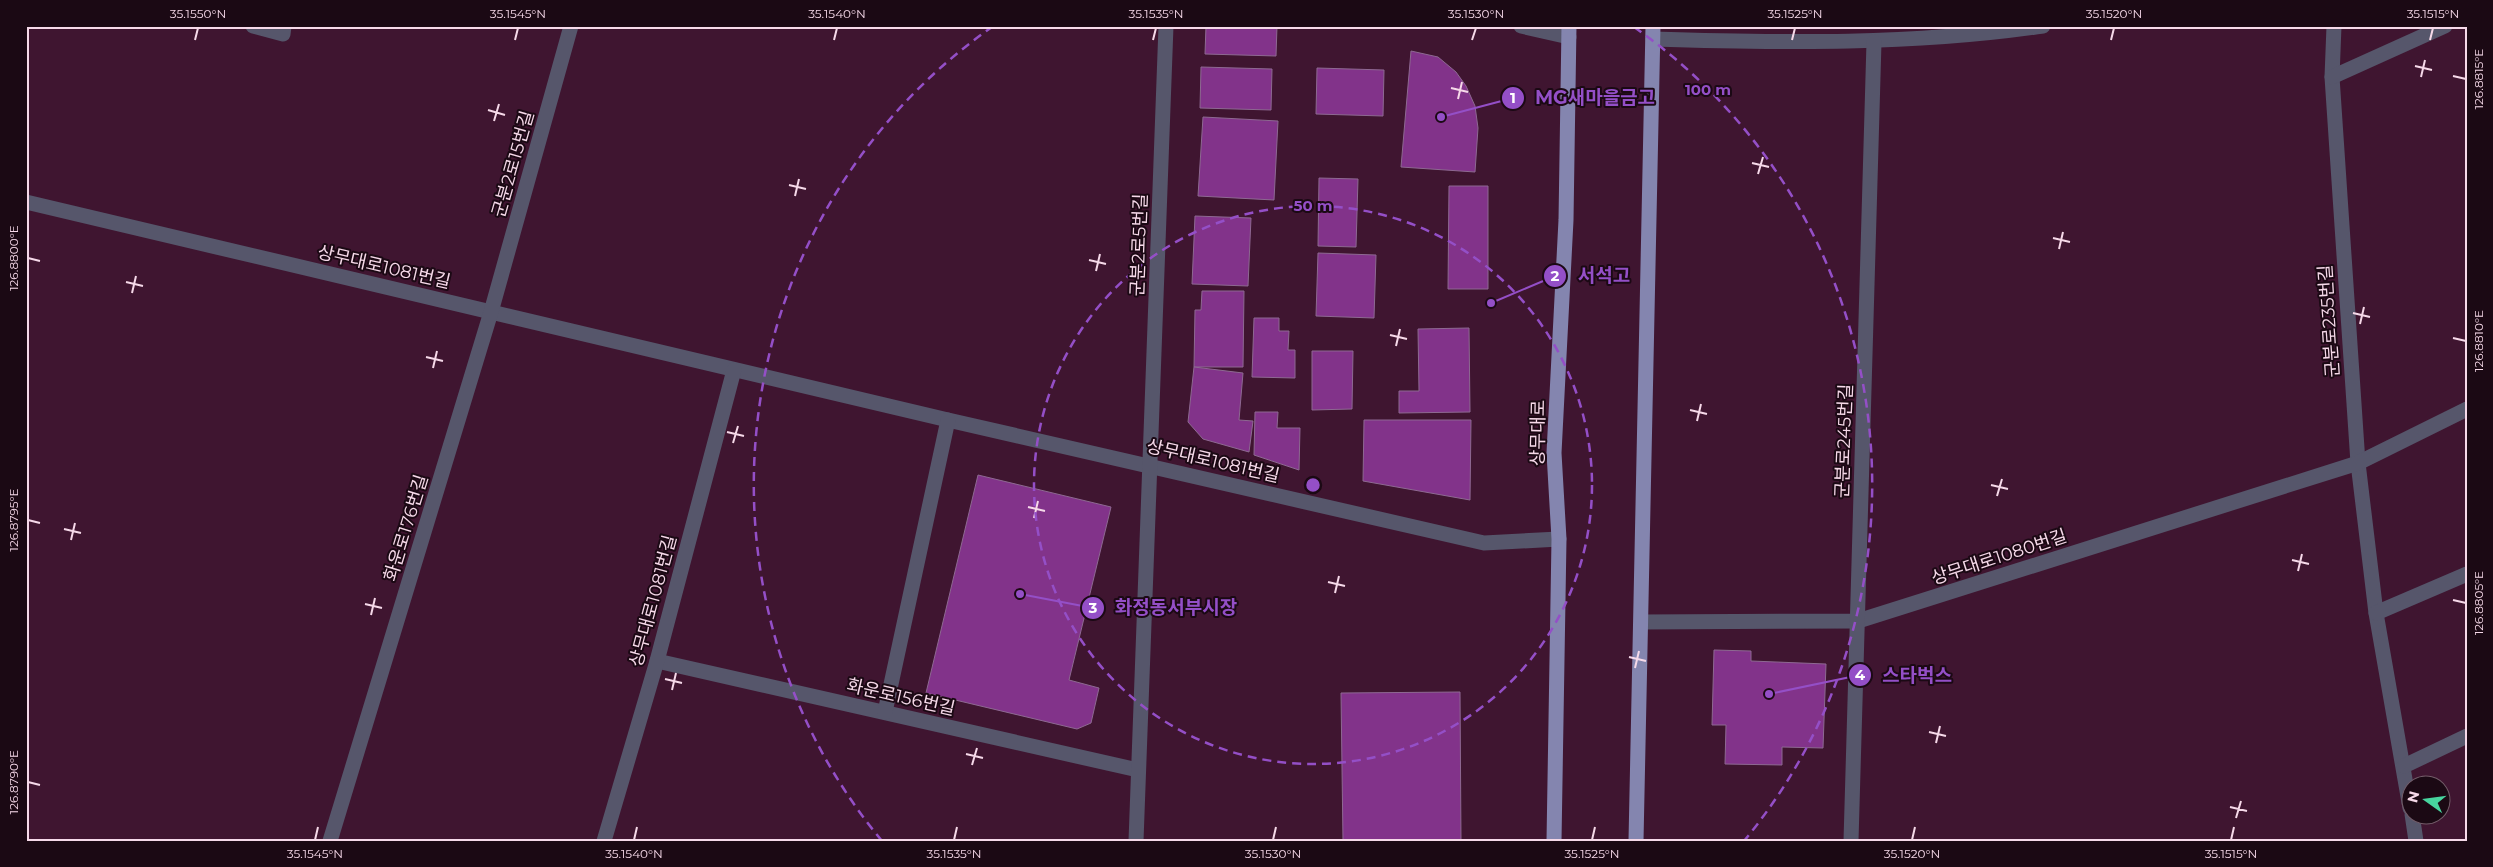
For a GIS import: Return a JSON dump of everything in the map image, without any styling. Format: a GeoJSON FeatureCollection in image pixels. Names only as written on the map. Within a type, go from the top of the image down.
{"type":"FeatureCollection","features":[{"type":"Feature","properties":{"kind":"main road","name":"상무대로"},"geometry":{"type":"LineString","coordinates":[[1554,841],[1559,539],[1554,453],[1566,220],[1569,32]]}},
{"type":"Feature","properties":{"kind":"main road"},"geometry":{"type":"LineString","coordinates":[[1636,841],[1653,33]]}},
{"type":"Feature","properties":{"kind":"street"},"geometry":{"type":"LineString","coordinates":[[253,26],[283,30]]}},
{"type":"Feature","properties":{"kind":"street","name":"군분2로15번길"},"geometry":{"type":"LineString","coordinates":[[491,312],[571,26]]}},
{"type":"Feature","properties":{"kind":"street","name":"군분2로5번길"},"geometry":{"type":"LineString","coordinates":[[1150,466],[1166,26]]}},
{"type":"Feature","properties":{"kind":"street"},"geometry":{"type":"LineString","coordinates":[[1521,26],[1569,32]]}},
{"type":"Feature","properties":{"kind":"street"},"geometry":{"type":"LineString","coordinates":[[1653,33],[1797,43],[1874,42],[1991,34],[2043,26]]}},
{"type":"Feature","properties":{"kind":"street","name":"군분로235번길"},"geometry":{"type":"LineString","coordinates":[[2334,26],[2332,78],[2358,463],[2376,613],[2405,774]]}},
{"type":"Feature","properties":{"kind":"street"},"geometry":{"type":"LineString","coordinates":[[2332,78],[2445,26]]}},
{"type":"Feature","properties":{"kind":"street","name":"군분로245번길"},"geometry":{"type":"LineString","coordinates":[[1851,841],[1874,42]]}},
{"type":"Feature","properties":{"kind":"street","name":"상무대로1081번길"},"geometry":{"type":"LineString","coordinates":[[26,202],[734,370],[1484,543],[1559,539]]}},
{"type":"Feature","properties":{"kind":"street","name":"화운로176번길"},"geometry":{"type":"LineString","coordinates":[[330,841],[491,312]]}},
{"type":"Feature","properties":{"kind":"street","name":"상무대로1081번길"},"geometry":{"type":"LineString","coordinates":[[604,841],[657,661],[734,370]]}},
{"type":"Feature","properties":{"kind":"street","name":"상무대로1080번길"},"geometry":{"type":"LineString","coordinates":[[1642,622],[1858,621],[2358,463],[2467,409]]}},
{"type":"Feature","properties":{"kind":"street"},"geometry":{"type":"LineString","coordinates":[[885,712],[948,420]]}},
{"type":"Feature","properties":{"kind":"street"},"geometry":{"type":"LineString","coordinates":[[1136,841],[1150,466]]}},
{"type":"Feature","properties":{"kind":"street"},"geometry":{"type":"LineString","coordinates":[[2376,613],[2467,574]]}},
{"type":"Feature","properties":{"kind":"street","name":"화운로156번길"},"geometry":{"type":"LineString","coordinates":[[657,661],[1138,770]]}},
{"type":"Feature","properties":{"kind":"street"},"geometry":{"type":"LineString","coordinates":[[2404,766],[2467,736]]}},
{"type":"Feature","properties":{"kind":"street"},"geometry":{"type":"LineString","coordinates":[[2413,824],[2416,841]]}},
{"type":"Feature","properties":{"kind":"building"},"geometry":{"type":"Polygon","coordinates":[[[1206,26],[1277,26],[1276,56],[1205,54],[1206,26]]]}},
{"type":"Feature","properties":{"kind":"building"},"geometry":{"type":"Polygon","coordinates":[[[1411,51],[1438,57],[1456,72],[1466,86],[1475,106],[1478,128],[1475,172],[1401,167],[1411,51]]]}},
{"type":"Feature","properties":{"kind":"building"},"geometry":{"type":"Polygon","coordinates":[[[1201,67],[1272,69],[1271,110],[1200,108],[1201,67]]]}},
{"type":"Feature","properties":{"kind":"building"},"geometry":{"type":"Polygon","coordinates":[[[1317,68],[1384,70],[1383,116],[1316,114],[1317,68]]]}},
{"type":"Feature","properties":{"kind":"building"},"geometry":{"type":"Polygon","coordinates":[[[1203,117],[1278,121],[1274,200],[1198,196],[1203,117]]]}},
{"type":"Feature","properties":{"kind":"building"},"geometry":{"type":"Polygon","coordinates":[[[1319,178],[1358,179],[1356,247],[1318,246],[1319,178]]]}},
{"type":"Feature","properties":{"kind":"building"},"geometry":{"type":"Polygon","coordinates":[[[1449,186],[1488,186],[1488,289],[1448,289],[1449,186]]]}},
{"type":"Feature","properties":{"kind":"building"},"geometry":{"type":"Polygon","coordinates":[[[1195,216],[1251,218],[1248,286],[1192,284],[1195,216]]]}},
{"type":"Feature","properties":{"kind":"building"},"geometry":{"type":"Polygon","coordinates":[[[1318,253],[1376,255],[1374,318],[1316,316],[1318,253]]]}},
{"type":"Feature","properties":{"kind":"building"},"geometry":{"type":"Polygon","coordinates":[[[1202,291],[1244,291],[1243,367],[1194,367],[1195,310],[1201,310],[1202,291]]]}},
{"type":"Feature","properties":{"kind":"building"},"geometry":{"type":"Polygon","coordinates":[[[1254,318],[1279,318],[1279,331],[1289,331],[1288,350],[1295,350],[1295,378],[1252,377],[1254,318]]]}},
{"type":"Feature","properties":{"kind":"building"},"geometry":{"type":"Polygon","coordinates":[[[1469,328],[1470,412],[1399,413],[1399,391],[1419,391],[1418,329],[1469,328]]]}},
{"type":"Feature","properties":{"kind":"building"},"geometry":{"type":"Polygon","coordinates":[[[1312,351],[1353,351],[1352,409],[1312,410],[1312,351]]]}},
{"type":"Feature","properties":{"kind":"building"},"geometry":{"type":"Polygon","coordinates":[[[1194,367],[1243,373],[1239,420],[1253,421],[1249,452],[1203,439],[1188,422],[1194,367]]]}},
{"type":"Feature","properties":{"kind":"building"},"geometry":{"type":"Polygon","coordinates":[[[1255,412],[1278,412],[1277,428],[1300,428],[1299,470],[1254,455],[1255,412]]]}},
{"type":"Feature","properties":{"kind":"building"},"geometry":{"type":"Polygon","coordinates":[[[1364,420],[1471,420],[1470,500],[1363,481],[1364,420]]]}},
{"type":"Feature","properties":{"kind":"building"},"geometry":{"type":"Polygon","coordinates":[[[978,475],[1111,507],[1069,680],[1099,688],[1091,723],[1077,729],[926,693],[978,475]]]}},
{"type":"Feature","properties":{"kind":"building"},"geometry":{"type":"Polygon","coordinates":[[[1714,650],[1751,651],[1751,661],[1826,664],[1823,748],[1782,747],[1782,765],[1725,764],[1726,725],[1712,725],[1714,650]]]}},
{"type":"Feature","properties":{"kind":"building"},"geometry":{"type":"Polygon","coordinates":[[[1460,692],[1461,841],[1343,841],[1341,693],[1460,692]]]}},
{"type":"Feature","properties":{"kind":"place","name":"MG새마을금고"},"geometry":{"type":"Point","coordinates":[1441,117]}},
{"type":"Feature","properties":{"kind":"place","name":"서석고"},"geometry":{"type":"Point","coordinates":[1491,303]}},
{"type":"Feature","properties":{"kind":"place","name":"화정동서부시장"},"geometry":{"type":"Point","coordinates":[1020,594]}},
{"type":"Feature","properties":{"kind":"place","name":"스타벅스"},"geometry":{"type":"Point","coordinates":[1769,694]}}]}
